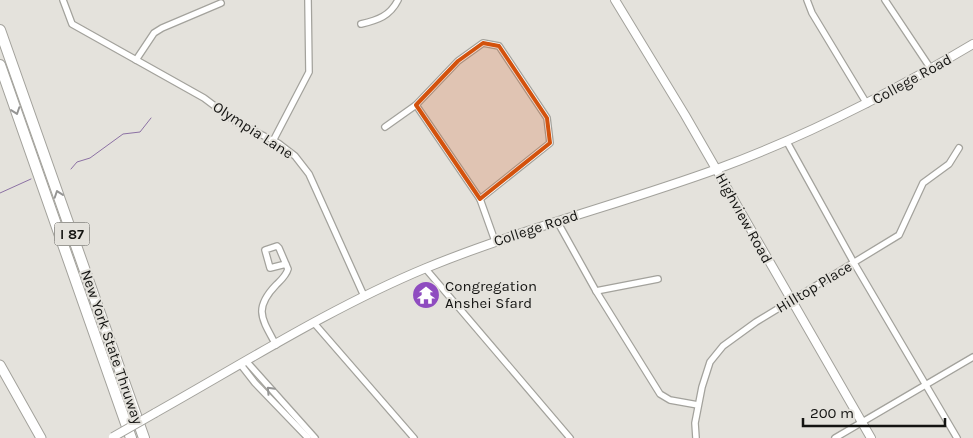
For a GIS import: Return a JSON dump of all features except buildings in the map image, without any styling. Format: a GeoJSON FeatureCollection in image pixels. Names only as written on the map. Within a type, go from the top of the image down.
{"type":"FeatureCollection","features":[{"type":"Feature","properties":{"kind":"highway","name":"New York State Thruway"},"geometry":{"type":"LineString","coordinates":[[0,30],[144,438]]}},
{"type":"Feature","properties":{"kind":"highway","name":"New York State Thruway"},"geometry":{"type":"LineString","coordinates":[[0,65],[131,438]]}},
{"type":"Feature","properties":{"kind":"main road"},"geometry":{"type":"LineString","coordinates":[[0,365],[41,438]]}},
{"type":"Feature","properties":{"kind":"street","name":"Olympia Lane"},"geometry":{"type":"LineString","coordinates":[[63,0],[72,24],[204,98],[236,122],[273,141],[295,156],[309,174],[364,296]]}},
{"type":"Feature","properties":{"kind":"street"},"geometry":{"type":"LineString","coordinates":[[273,141],[309,72],[308,0]]}},
{"type":"Feature","properties":{"kind":"street"},"geometry":{"type":"LineString","coordinates":[[361,24],[383,18],[390,13],[398,0]]}},
{"type":"Feature","properties":{"kind":"street","name":"Highview Road"},"geometry":{"type":"LineString","coordinates":[[615,0],[871,438]]}},
{"type":"Feature","properties":{"kind":"street"},"geometry":{"type":"LineString","coordinates":[[807,0],[812,13],[867,104]]}},
{"type":"Feature","properties":{"kind":"street"},"geometry":{"type":"LineString","coordinates":[[885,0],[931,68]]}},
{"type":"Feature","properties":{"kind":"street"},"geometry":{"type":"LineString","coordinates":[[136,60],[154,33],[221,3]]}},
{"type":"Feature","properties":{"kind":"street"},"geometry":{"type":"LineString","coordinates":[[384,127],[416,104],[467,53],[482,43],[499,46],[547,118],[550,143],[480,198]]}},
{"type":"Feature","properties":{"kind":"street","name":"College Road"},"geometry":{"type":"LineString","coordinates":[[112,437],[364,296],[425,268],[495,241],[716,170],[787,142],[867,104],[973,44]]}},
{"type":"Feature","properties":{"kind":"street"},"geometry":{"type":"LineString","coordinates":[[416,104],[480,198],[495,241]]}},
{"type":"Feature","properties":{"kind":"street"},"geometry":{"type":"LineString","coordinates":[[787,142],[854,263],[957,438]]}},
{"type":"Feature","properties":{"kind":"street","name":"Hilltop Place"},"geometry":{"type":"LineString","coordinates":[[696,438],[698,405],[710,362],[723,346],[756,322],[899,235],[923,184],[948,164],[959,148]]}},
{"type":"Feature","properties":{"kind":"street"},"geometry":{"type":"LineString","coordinates":[[557,221],[596,291],[660,394],[670,400],[698,405]]}},
{"type":"Feature","properties":{"kind":"street"},"geometry":{"type":"LineString","coordinates":[[276,345],[263,322],[261,307],[265,297],[286,274],[286,264]]}},
{"type":"Feature","properties":{"kind":"street"},"geometry":{"type":"LineString","coordinates":[[425,268],[570,438]]}},
{"type":"Feature","properties":{"kind":"street"},"geometry":{"type":"LineString","coordinates":[[596,291],[658,279]]}},
{"type":"Feature","properties":{"kind":"street"},"geometry":{"type":"LineString","coordinates":[[314,323],[414,438]]}},
{"type":"Feature","properties":{"kind":"street"},"geometry":{"type":"LineString","coordinates":[[834,438],[973,356]]}},
{"type":"Feature","properties":{"kind":"street"},"geometry":{"type":"LineString","coordinates":[[244,364],[254,383],[308,438]]}},
{"type":"Feature","properties":{"kind":"street"},"geometry":{"type":"LineString","coordinates":[[244,364],[315,438]]}},
{"type":"Feature","properties":{"kind":"highlighted area"},"geometry":{"type":"Polygon","coordinates":[[[483,43],[499,46],[547,118],[550,143],[480,199],[416,105],[458,61],[483,43]]]}},
{"type":"Feature","properties":{"kind":"waterway"},"geometry":{"type":"LineString","coordinates":[[71,169],[77,162],[90,158],[123,134],[140,132],[151,118]]}},
{"type":"Feature","properties":{"kind":"waterway"},"geometry":{"type":"LineString","coordinates":[[0,193],[31,179]]}},
{"type":"Feature","properties":{"kind":"place","name":"Congregation Anshei Sfard"},"geometry":{"type":"Point","coordinates":[426,295]}}]}
